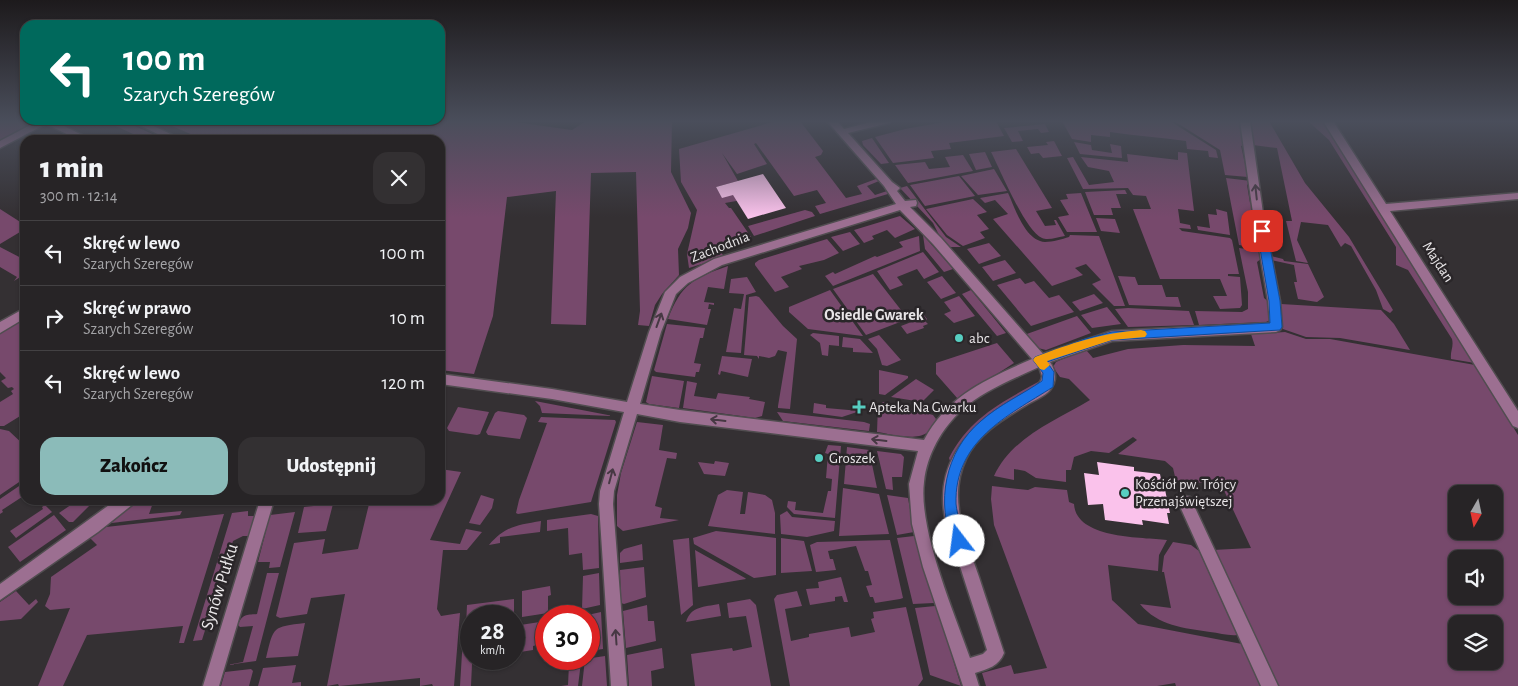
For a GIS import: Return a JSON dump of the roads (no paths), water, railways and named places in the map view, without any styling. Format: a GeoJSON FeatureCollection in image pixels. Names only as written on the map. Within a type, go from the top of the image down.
{"type":"FeatureCollection","features":[{"type":"Feature","properties":{"kind":"street"},"geometry":{"type":"LineString","coordinates":[[861,153],[888,184],[892,192],[907,204],[924,231],[937,241],[1048,372],[1048,383],[986,424],[966,446],[952,476],[950,505],[953,522],[996,653],[988,661],[965,668]]}},
{"type":"Feature","properties":{"kind":"street"},"geometry":{"type":"LineString","coordinates":[[971,686],[942,602],[917,514],[916,484],[927,446],[940,426],[958,405],[1039,360],[1089,342],[1112,336],[1276,327],[1274,301],[1250,153]]}},
{"type":"Feature","properties":{"kind":"street","name":"Majdan"},"geometry":{"type":"LineString","coordinates":[[1349,153],[1518,422]]}},
{"type":"Feature","properties":{"kind":"street"},"geometry":{"type":"LineString","coordinates":[[1384,208],[1518,196]]}},
{"type":"Feature","properties":{"kind":"street","name":"Zachodnia"},"geometry":{"type":"LineString","coordinates":[[619,686],[606,504],[607,491],[654,332],[671,292],[684,280],[696,273],[739,256],[907,204]]}},
{"type":"Feature","properties":{"kind":"street"},"geometry":{"type":"LineString","coordinates":[[0,328],[20,315]]}},
{"type":"Feature","properties":{"kind":"street"},"geometry":{"type":"LineString","coordinates":[[445,380],[552,394],[632,408],[927,446]]}},
{"type":"Feature","properties":{"kind":"street"},"geometry":{"type":"LineString","coordinates":[[1185,502],[1270,686]]}},
{"type":"Feature","properties":{"kind":"street"},"geometry":{"type":"LineString","coordinates":[[0,593],[106,518],[120,505]]}},
{"type":"Feature","properties":{"kind":"street","name":"Synów Pułku"},"geometry":{"type":"LineString","coordinates":[[211,686],[265,505]]}},
{"type":"Feature","properties":{"kind":"place","name":"abc"},"geometry":{"type":"Point","coordinates":[959,338]}},
{"type":"Feature","properties":{"kind":"place","name":"Apteka Na Gwarku"},"geometry":{"type":"Point","coordinates":[859,407]}},
{"type":"Feature","properties":{"kind":"place","name":"Groszek"},"geometry":{"type":"Point","coordinates":[819,458]}},
{"type":"Feature","properties":{"kind":"place","name":"Kościół pw. Trójcy Przenajświętszej"},"geometry":{"type":"Point","coordinates":[1125,493]}},
{"type":"Feature","properties":{"kind":"district","name":"Osiedle Gwarek"},"geometry":{"type":"Point","coordinates":[874,315]}}]}
